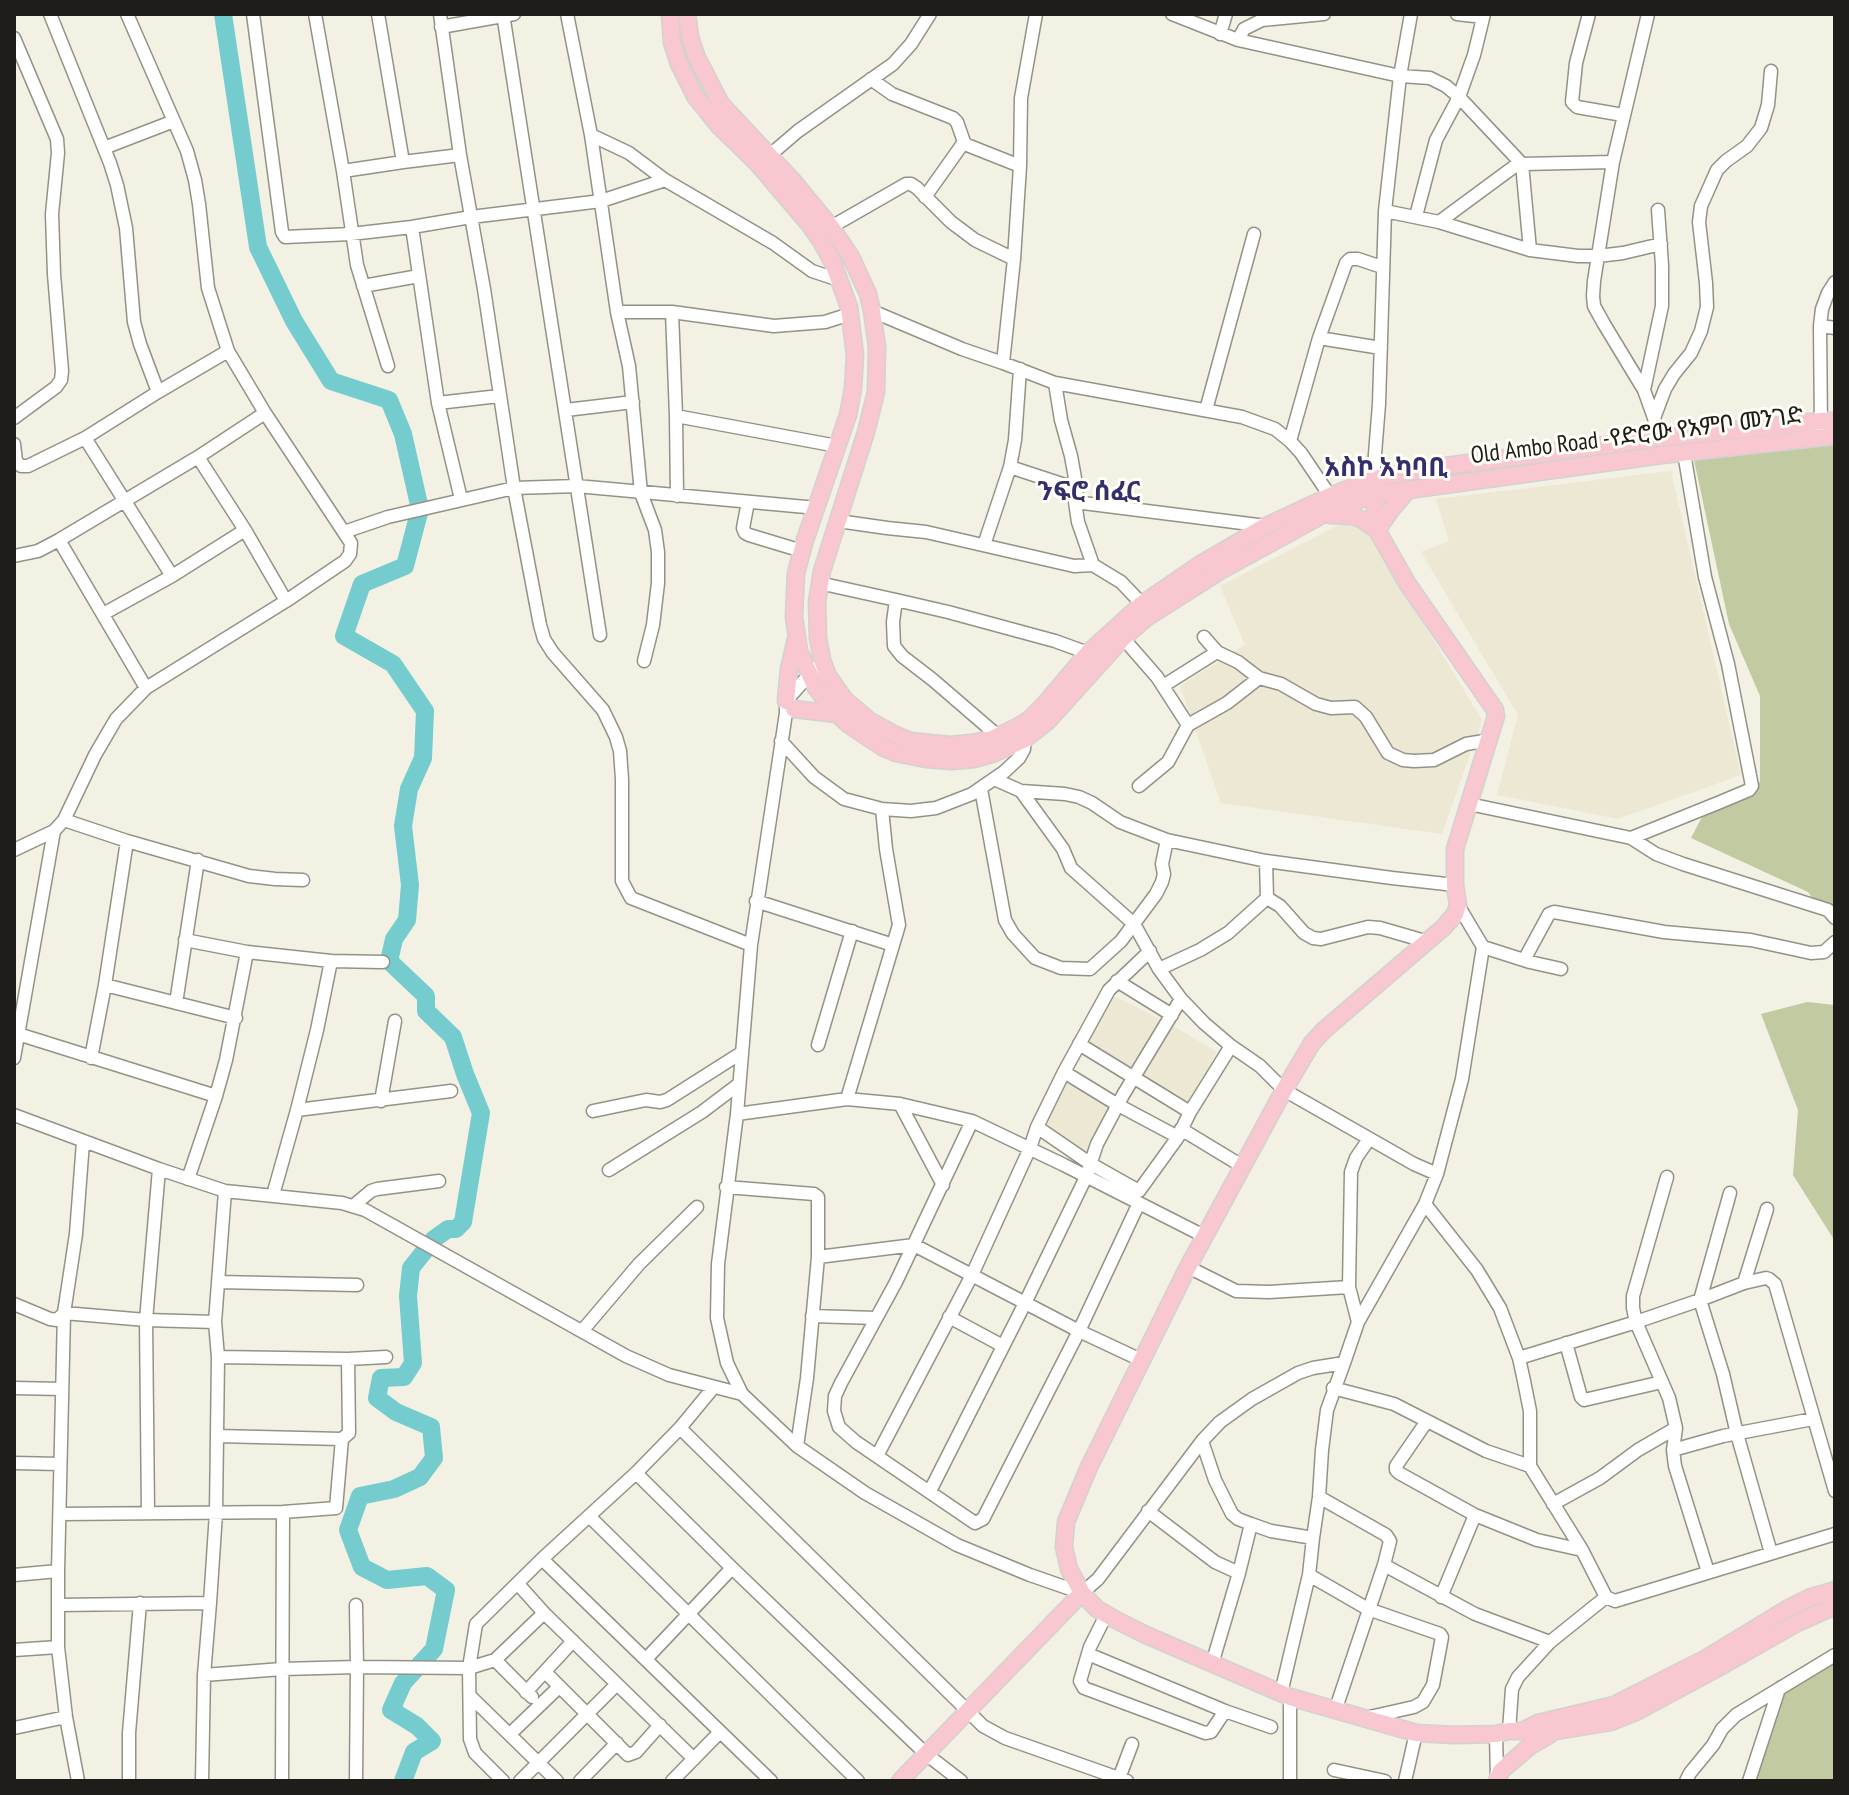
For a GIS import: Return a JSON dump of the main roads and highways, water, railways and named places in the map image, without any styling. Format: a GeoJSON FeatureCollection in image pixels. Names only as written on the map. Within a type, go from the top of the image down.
{"type":"FeatureCollection","features":[{"type":"Feature","properties":{"kind":"main road","name":"Old Ambo Road -የድሮው የአምቦ መንገድ"},"geometry":{"type":"LineString","coordinates":[[684,14],[697,58],[714,92],[731,116],[770,155],[831,227],[851,257],[868,294],[872,311],[877,347],[876,392],[819,583],[817,615],[822,660],[818,679]]}},
{"type":"Feature","properties":{"kind":"main road","name":"Old Ambo Road -የድሮው የአምቦ መንገድ"},"geometry":{"type":"LineString","coordinates":[[684,14],[672,42],[695,96],[809,224],[821,241],[839,280],[850,314],[855,355],[853,389],[848,415],[796,573],[796,638],[799,651],[837,714],[858,732],[896,753],[951,761],[974,759],[1025,739],[1048,721],[1123,638],[1146,618],[1220,571],[1373,487],[1409,489],[1684,453],[1828,428]]}},
{"type":"Feature","properties":{"kind":"main road","name":"Old Ambo Road -የድሮው የአምቦ መንገድ"},"geometry":{"type":"LineString","coordinates":[[818,679],[880,727],[910,741],[950,745],[971,743],[998,736],[1030,719],[1088,653],[1142,604],[1199,565],[1266,526],[1330,496],[1373,487],[1430,468],[1660,438],[1828,428]]}},
{"type":"Feature","properties":{"kind":"main road"},"geometry":{"type":"LineString","coordinates":[[1373,487],[1377,530],[1407,583],[1495,710],[1490,740],[1455,849],[1458,905],[1444,927],[1324,1030],[1312,1043],[1284,1090],[1204,1236],[1089,1467],[1066,1522],[1064,1547],[1069,1569],[1082,1593],[1106,1615],[1212,1664],[1285,1695],[1335,1711],[1416,1733],[1454,1735],[1539,1734],[1611,1722],[1716,1669],[1787,1609],[1835,1590]]}},
{"type":"Feature","properties":{"kind":"main road"},"geometry":{"type":"LineString","coordinates":[[1377,530],[1409,489]]}},
{"type":"Feature","properties":{"kind":"main road"},"geometry":{"type":"LineString","coordinates":[[1324,514],[1353,516],[1377,530]]}},
{"type":"Feature","properties":{"kind":"main road"},"geometry":{"type":"LineString","coordinates":[[796,638],[789,669],[789,707],[837,714]]}},
{"type":"Feature","properties":{"kind":"main road"},"geometry":{"type":"LineString","coordinates":[[900,1781],[1082,1593]]}},
{"type":"Feature","properties":{"kind":"main road"},"geometry":{"type":"LineString","coordinates":[[1509,1732],[1614,1705],[1758,1635],[1797,1623],[1835,1606]]}},
{"type":"Feature","properties":{"kind":"main road"},"geometry":{"type":"LineString","coordinates":[[1497,1781],[1501,1771],[1520,1754],[1551,1733]]}},
{"type":"Feature","properties":{"kind":"waterway"},"geometry":{"type":"LineString","coordinates":[[223,14],[258,247],[294,321],[331,381],[389,400],[403,434],[420,509],[405,566],[362,584],[344,636],[393,664],[425,711],[423,758],[409,789],[403,826],[410,885],[407,920],[394,939],[389,961],[426,996],[426,1011],[453,1037],[481,1113],[463,1222],[456,1229],[448,1229],[434,1239],[411,1268],[408,1296],[413,1363],[404,1377],[381,1378],[377,1398],[396,1412],[431,1427],[434,1458],[420,1477],[394,1489],[360,1496],[348,1530],[362,1567],[387,1580],[427,1576],[446,1590],[434,1649],[403,1683],[391,1710],[417,1726],[432,1741],[414,1752],[403,1781]]}},
{"type":"Feature","properties":{"kind":"district","name":"አስኮ አካባቢ"},"geometry":{"type":"Point","coordinates":[1386,469]}},
{"type":"Feature","properties":{"kind":"district","name":"ንፍሮ ሰፈር"},"geometry":{"type":"Point","coordinates":[1089,493]}}]}
